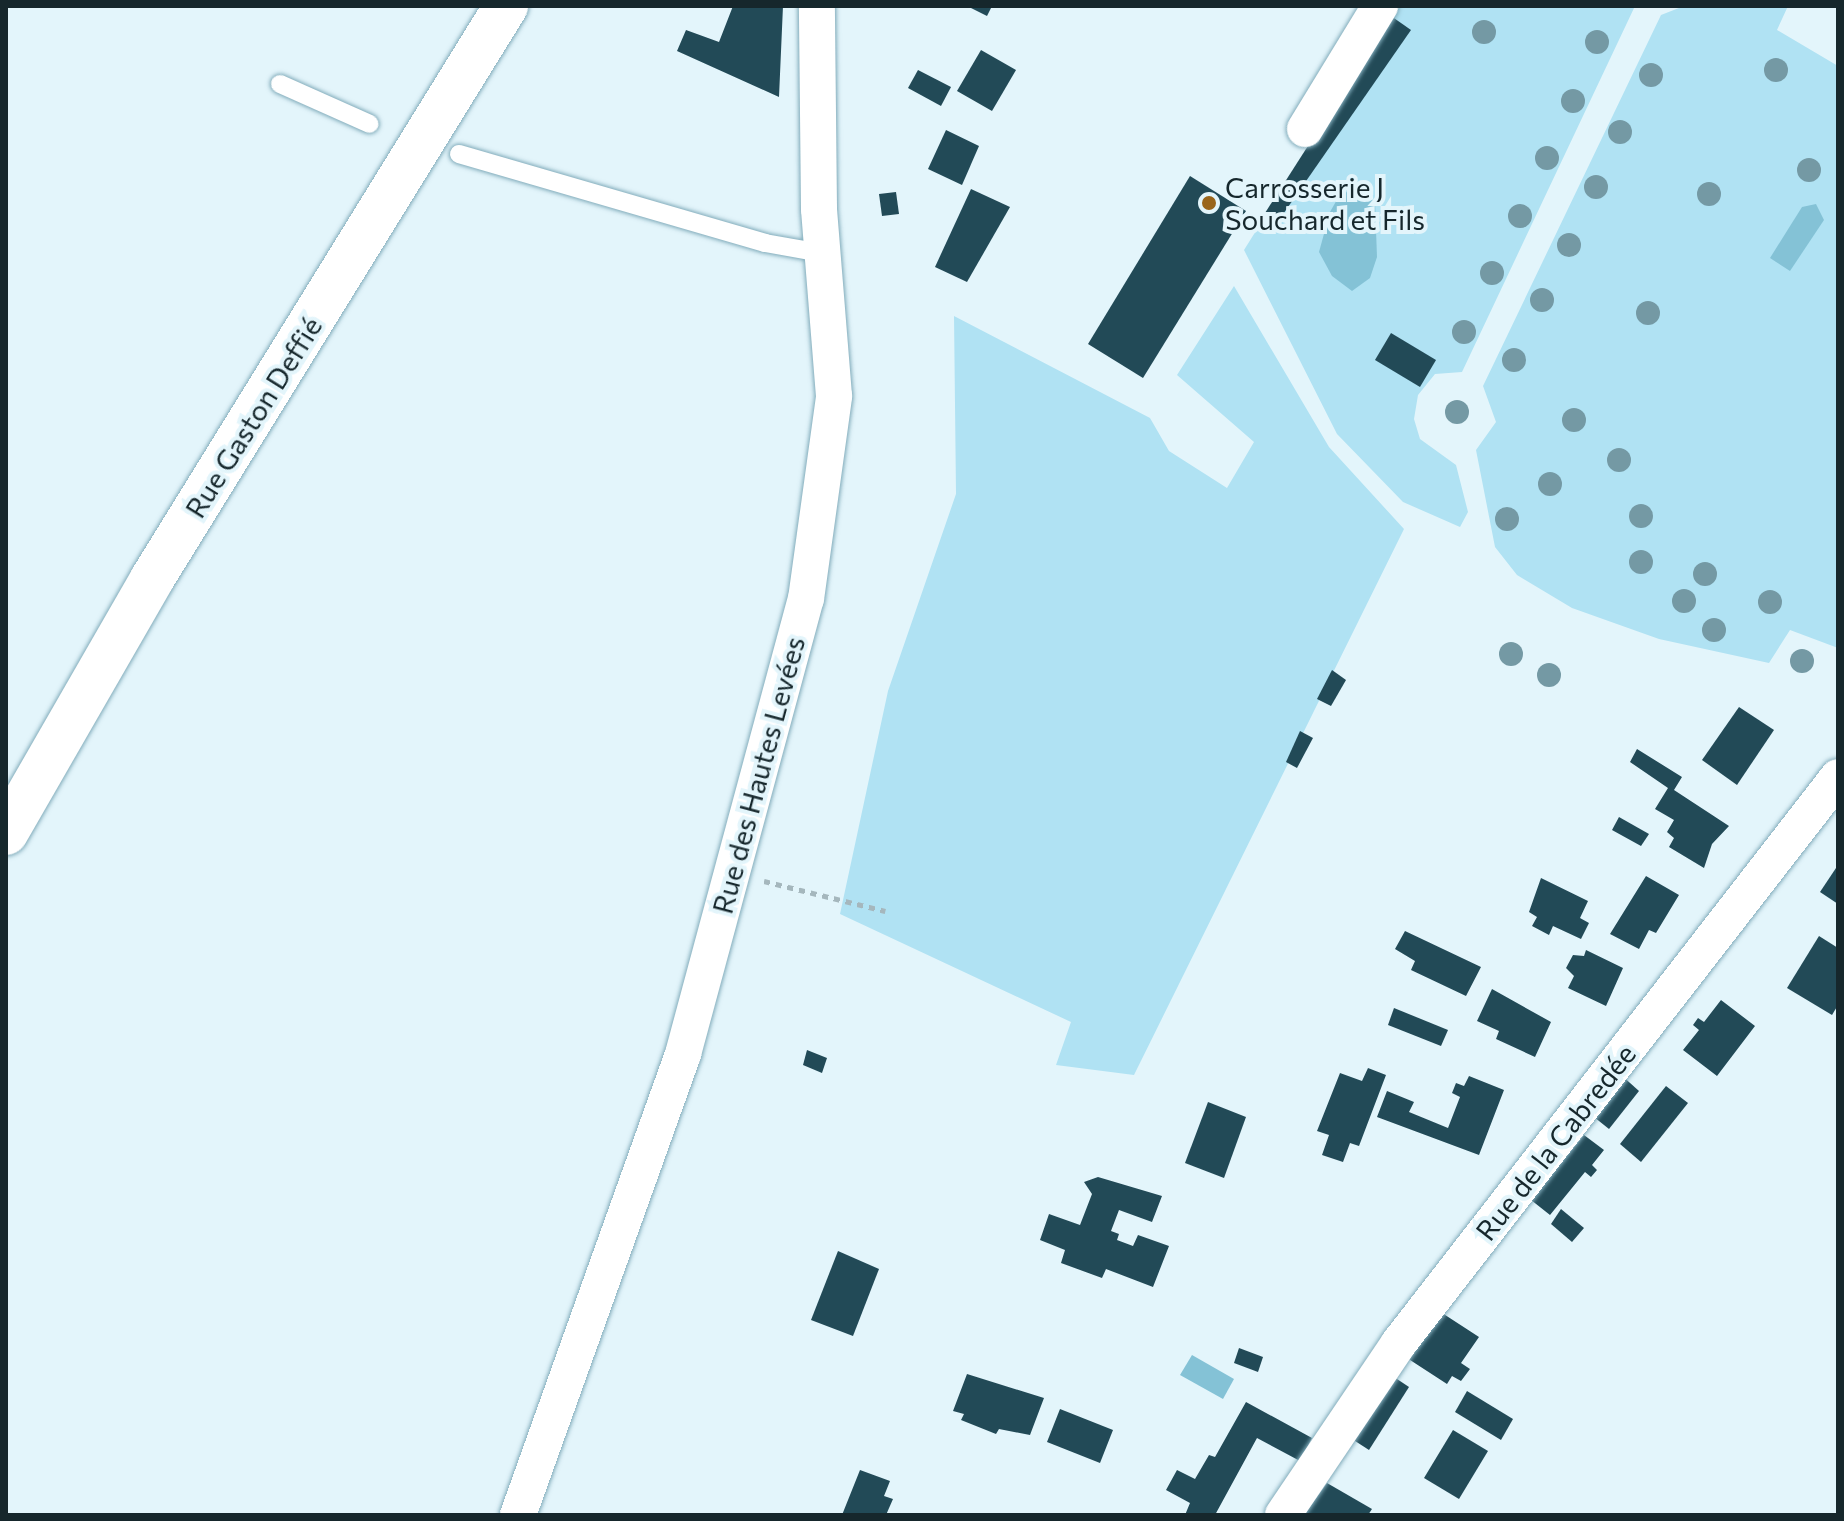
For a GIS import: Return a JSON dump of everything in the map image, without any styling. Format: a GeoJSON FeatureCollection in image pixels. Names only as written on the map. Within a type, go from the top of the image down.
{"type":"FeatureCollection","features":[{"type":"Feature","properties":{"kind":"main road","name":"Rue Gaston Deffié"},"geometry":{"type":"LineString","coordinates":[[6,833],[152,579],[506,6]]}},
{"type":"Feature","properties":{"kind":"street","name":"Rue des Hautes Levées"},"geometry":{"type":"LineString","coordinates":[[518,1515],[683,1054],[806,599],[834,396],[822,253],[817,6]]}},
{"type":"Feature","properties":{"kind":"street"},"geometry":{"type":"LineString","coordinates":[[1305,129],[1380,6]]}},
{"type":"Feature","properties":{"kind":"street","name":"Rue de la Cabredée"},"geometry":{"type":"LineString","coordinates":[[1283,1515],[1399,1343],[1838,777]]}},
{"type":"Feature","properties":{"kind":"lane"},"geometry":{"type":"LineString","coordinates":[[280,84],[370,124]]}},
{"type":"Feature","properties":{"kind":"lane"},"geometry":{"type":"LineString","coordinates":[[459,154],[765,243],[822,253]]}},
{"type":"Feature","properties":{"kind":"path"},"geometry":{"type":"LineString","coordinates":[[732,873],[885,911]]}},
{"type":"Feature","properties":{"kind":"shaded area"},"geometry":{"type":"Polygon","coordinates":[[[1397,6],[1635,6],[1462,372],[1435,374],[1418,395],[1414,419],[1420,439],[1456,465],[1468,512],[1460,527],[1403,502],[1337,434],[1244,250],[1397,6]]]}},
{"type":"Feature","properties":{"kind":"shaded area"},"geometry":{"type":"Polygon","coordinates":[[[1684,6],[1788,6],[1777,30],[1838,66],[1838,648],[1790,630],[1769,663],[1659,639],[1572,608],[1517,575],[1495,547],[1476,450],[1496,422],[1483,386],[1661,15],[1684,6]]]}},
{"type":"Feature","properties":{"kind":"shaded area"},"geometry":{"type":"Polygon","coordinates":[[[1353,189],[1375,201],[1377,257],[1370,278],[1352,291],[1332,276],[1319,252],[1330,212],[1339,196],[1353,189]]]}},
{"type":"Feature","properties":{"kind":"shaded area"},"geometry":{"type":"Polygon","coordinates":[[[1816,204],[1824,220],[1790,271],[1770,258],[1802,207],[1816,204]]]}},
{"type":"Feature","properties":{"kind":"shaded area"},"geometry":{"type":"Polygon","coordinates":[[[1234,286],[1329,447],[1404,529],[1134,1075],[1056,1065],[1071,1022],[840,914],[888,691],[956,494],[954,316],[1150,418],[1169,451],[1227,488],[1254,442],[1177,375],[1234,286]]]}},
{"type":"Feature","properties":{"kind":"shaded area"},"geometry":{"type":"Polygon","coordinates":[[[1192,1355],[1234,1379],[1223,1399],[1180,1375],[1192,1355]]]}},
{"type":"Feature","properties":{"kind":"building"},"geometry":{"type":"Polygon","coordinates":[[[733,6],[783,6],[779,97],[677,51],[686,30],[719,42],[733,6]]]}},
{"type":"Feature","properties":{"kind":"building"},"geometry":{"type":"Polygon","coordinates":[[[967,6],[992,6],[987,16],[967,6]]]}},
{"type":"Feature","properties":{"kind":"building"},"geometry":{"type":"Polygon","coordinates":[[[1391,16],[1411,30],[1270,233],[1258,224],[1391,16]]]}},
{"type":"Feature","properties":{"kind":"building"},"geometry":{"type":"Polygon","coordinates":[[[981,50],[1016,70],[992,111],[957,91],[981,50]]]}},
{"type":"Feature","properties":{"kind":"building"},"geometry":{"type":"Polygon","coordinates":[[[918,70],[951,87],[941,106],[908,88],[918,70]]]}},
{"type":"Feature","properties":{"kind":"building"},"geometry":{"type":"Polygon","coordinates":[[[946,130],[979,146],[962,185],[928,169],[946,130]]]}},
{"type":"Feature","properties":{"kind":"building"},"geometry":{"type":"Polygon","coordinates":[[[1190,176],[1246,211],[1143,378],[1088,344],[1190,176]]]}},
{"type":"Feature","properties":{"kind":"building"},"geometry":{"type":"Polygon","coordinates":[[[971,189],[1010,207],[967,282],[935,267],[971,189]]]}},
{"type":"Feature","properties":{"kind":"building"},"geometry":{"type":"Polygon","coordinates":[[[896,192],[899,214],[882,216],[879,194],[896,192]]]}},
{"type":"Feature","properties":{"kind":"building"},"geometry":{"type":"Polygon","coordinates":[[[1391,333],[1436,360],[1420,387],[1375,360],[1391,333]]]}},
{"type":"Feature","properties":{"kind":"building"},"geometry":{"type":"Polygon","coordinates":[[[1332,670],[1346,680],[1331,706],[1317,699],[1332,670]]]}},
{"type":"Feature","properties":{"kind":"building"},"geometry":{"type":"Polygon","coordinates":[[[1739,707],[1774,730],[1737,785],[1702,760],[1739,707]]]}},
{"type":"Feature","properties":{"kind":"building"},"geometry":{"type":"Polygon","coordinates":[[[1300,731],[1313,738],[1297,768],[1286,762],[1300,731]]]}},
{"type":"Feature","properties":{"kind":"building"},"geometry":{"type":"Polygon","coordinates":[[[1637,749],[1682,777],[1674,790],[1729,826],[1712,844],[1704,868],[1669,847],[1674,838],[1667,832],[1674,820],[1655,809],[1668,788],[1630,762],[1637,749]]]}},
{"type":"Feature","properties":{"kind":"building"},"geometry":{"type":"Polygon","coordinates":[[[1619,817],[1649,834],[1641,846],[1612,830],[1619,817]]]}},
{"type":"Feature","properties":{"kind":"building"},"geometry":{"type":"Polygon","coordinates":[[[1838,865],[1838,904],[1820,892],[1838,865]]]}},
{"type":"Feature","properties":{"kind":"building"},"geometry":{"type":"Polygon","coordinates":[[[1646,876],[1679,895],[1656,933],[1649,930],[1639,949],[1610,934],[1646,876]]]}},
{"type":"Feature","properties":{"kind":"building"},"geometry":{"type":"Polygon","coordinates":[[[1541,878],[1588,901],[1580,918],[1589,923],[1581,939],[1553,926],[1549,935],[1532,926],[1537,917],[1529,912],[1541,878]]]}},
{"type":"Feature","properties":{"kind":"building"},"geometry":{"type":"Polygon","coordinates":[[[1405,931],[1481,967],[1466,996],[1411,970],[1415,961],[1395,949],[1405,931]]]}},
{"type":"Feature","properties":{"kind":"building"},"geometry":{"type":"Polygon","coordinates":[[[1819,936],[1838,948],[1838,1005],[1832,1015],[1787,988],[1819,936]]]}},
{"type":"Feature","properties":{"kind":"building"},"geometry":{"type":"Polygon","coordinates":[[[1586,950],[1623,968],[1606,1006],[1568,988],[1574,976],[1566,968],[1573,955],[1584,956],[1586,950]]]}},
{"type":"Feature","properties":{"kind":"building"},"geometry":{"type":"Polygon","coordinates":[[[1492,989],[1551,1022],[1535,1057],[1496,1039],[1499,1031],[1477,1021],[1492,989]]]}},
{"type":"Feature","properties":{"kind":"building"},"geometry":{"type":"Polygon","coordinates":[[[1721,1000],[1755,1026],[1717,1076],[1683,1050],[1699,1030],[1693,1025],[1698,1018],[1704,1022],[1721,1000]]]}},
{"type":"Feature","properties":{"kind":"building"},"geometry":{"type":"Polygon","coordinates":[[[1394,1008],[1448,1030],[1441,1046],[1388,1025],[1394,1008]]]}},
{"type":"Feature","properties":{"kind":"building"},"geometry":{"type":"Polygon","coordinates":[[[807,1050],[827,1058],[822,1073],[803,1065],[807,1050]]]}},
{"type":"Feature","properties":{"kind":"building"},"geometry":{"type":"Polygon","coordinates":[[[1368,1068],[1386,1075],[1359,1146],[1350,1143],[1343,1162],[1322,1155],[1329,1135],[1317,1131],[1340,1073],[1362,1081],[1368,1068]]]}},
{"type":"Feature","properties":{"kind":"building"},"geometry":{"type":"Polygon","coordinates":[[[1620,1074],[1639,1091],[1609,1129],[1589,1113],[1620,1074]]]}},
{"type":"Feature","properties":{"kind":"building"},"geometry":{"type":"Polygon","coordinates":[[[1469,1076],[1504,1090],[1479,1155],[1377,1117],[1387,1091],[1414,1102],[1409,1112],[1448,1128],[1460,1097],[1452,1093],[1456,1083],[1464,1086],[1469,1076]]]}},
{"type":"Feature","properties":{"kind":"building"},"geometry":{"type":"Polygon","coordinates":[[[1666,1086],[1688,1103],[1641,1162],[1620,1144],[1666,1086]]]}},
{"type":"Feature","properties":{"kind":"building"},"geometry":{"type":"Polygon","coordinates":[[[1208,1102],[1246,1117],[1224,1178],[1185,1163],[1208,1102]]]}},
{"type":"Feature","properties":{"kind":"building"},"geometry":{"type":"Polygon","coordinates":[[[1584,1135],[1604,1150],[1592,1165],[1597,1170],[1591,1177],[1585,1172],[1550,1215],[1526,1196],[1544,1184],[1584,1135]]]}},
{"type":"Feature","properties":{"kind":"building"},"geometry":{"type":"Polygon","coordinates":[[[1098,1177],[1162,1196],[1152,1222],[1119,1210],[1111,1231],[1119,1234],[1117,1240],[1133,1246],[1138,1235],[1169,1246],[1153,1287],[1106,1269],[1102,1278],[1061,1263],[1065,1250],[1040,1240],[1049,1214],[1080,1225],[1092,1194],[1084,1182],[1098,1177]]]}},
{"type":"Feature","properties":{"kind":"building"},"geometry":{"type":"Polygon","coordinates":[[[1561,1209],[1584,1228],[1572,1242],[1551,1224],[1561,1209]]]}},
{"type":"Feature","properties":{"kind":"building"},"geometry":{"type":"Polygon","coordinates":[[[838,1251],[879,1269],[853,1336],[811,1320],[838,1251]]]}},
{"type":"Feature","properties":{"kind":"building"},"geometry":{"type":"Polygon","coordinates":[[[1439,1311],[1479,1337],[1461,1363],[1470,1369],[1461,1381],[1452,1376],[1447,1384],[1407,1358],[1439,1311]]]}},
{"type":"Feature","properties":{"kind":"building"},"geometry":{"type":"Polygon","coordinates":[[[1239,1348],[1263,1357],[1258,1372],[1234,1363],[1239,1348]]]}},
{"type":"Feature","properties":{"kind":"building"},"geometry":{"type":"Polygon","coordinates":[[[967,1374],[1044,1398],[1030,1435],[999,1429],[996,1434],[961,1420],[964,1414],[953,1411],[967,1374]]]}},
{"type":"Feature","properties":{"kind":"building"},"geometry":{"type":"Polygon","coordinates":[[[1394,1377],[1409,1387],[1369,1450],[1352,1439],[1394,1377]]]}},
{"type":"Feature","properties":{"kind":"building"},"geometry":{"type":"Polygon","coordinates":[[[1467,1391],[1513,1419],[1501,1440],[1455,1412],[1467,1391]]]}},
{"type":"Feature","properties":{"kind":"building"},"geometry":{"type":"Polygon","coordinates":[[[1246,1402],[1312,1438],[1300,1461],[1257,1438],[1215,1515],[1185,1515],[1190,1503],[1166,1490],[1177,1470],[1195,1479],[1209,1455],[1215,1457],[1246,1402]]]}},
{"type":"Feature","properties":{"kind":"building"},"geometry":{"type":"Polygon","coordinates":[[[1060,1409],[1113,1430],[1100,1463],[1047,1442],[1060,1409]]]}},
{"type":"Feature","properties":{"kind":"building"},"geometry":{"type":"Polygon","coordinates":[[[1453,1430],[1488,1451],[1459,1499],[1424,1478],[1453,1430]]]}},
{"type":"Feature","properties":{"kind":"building"},"geometry":{"type":"Polygon","coordinates":[[[860,1470],[890,1481],[884,1496],[893,1499],[886,1515],[842,1515],[860,1470]]]}},
{"type":"Feature","properties":{"kind":"building"},"geometry":{"type":"Polygon","coordinates":[[[1327,1483],[1372,1509],[1368,1515],[1304,1515],[1327,1483]]]}},
{"type":"Feature","properties":{"kind":"place","name":"Carrosserie J Souchard et Fils"},"geometry":{"type":"Point","coordinates":[1209,203]}}]}
